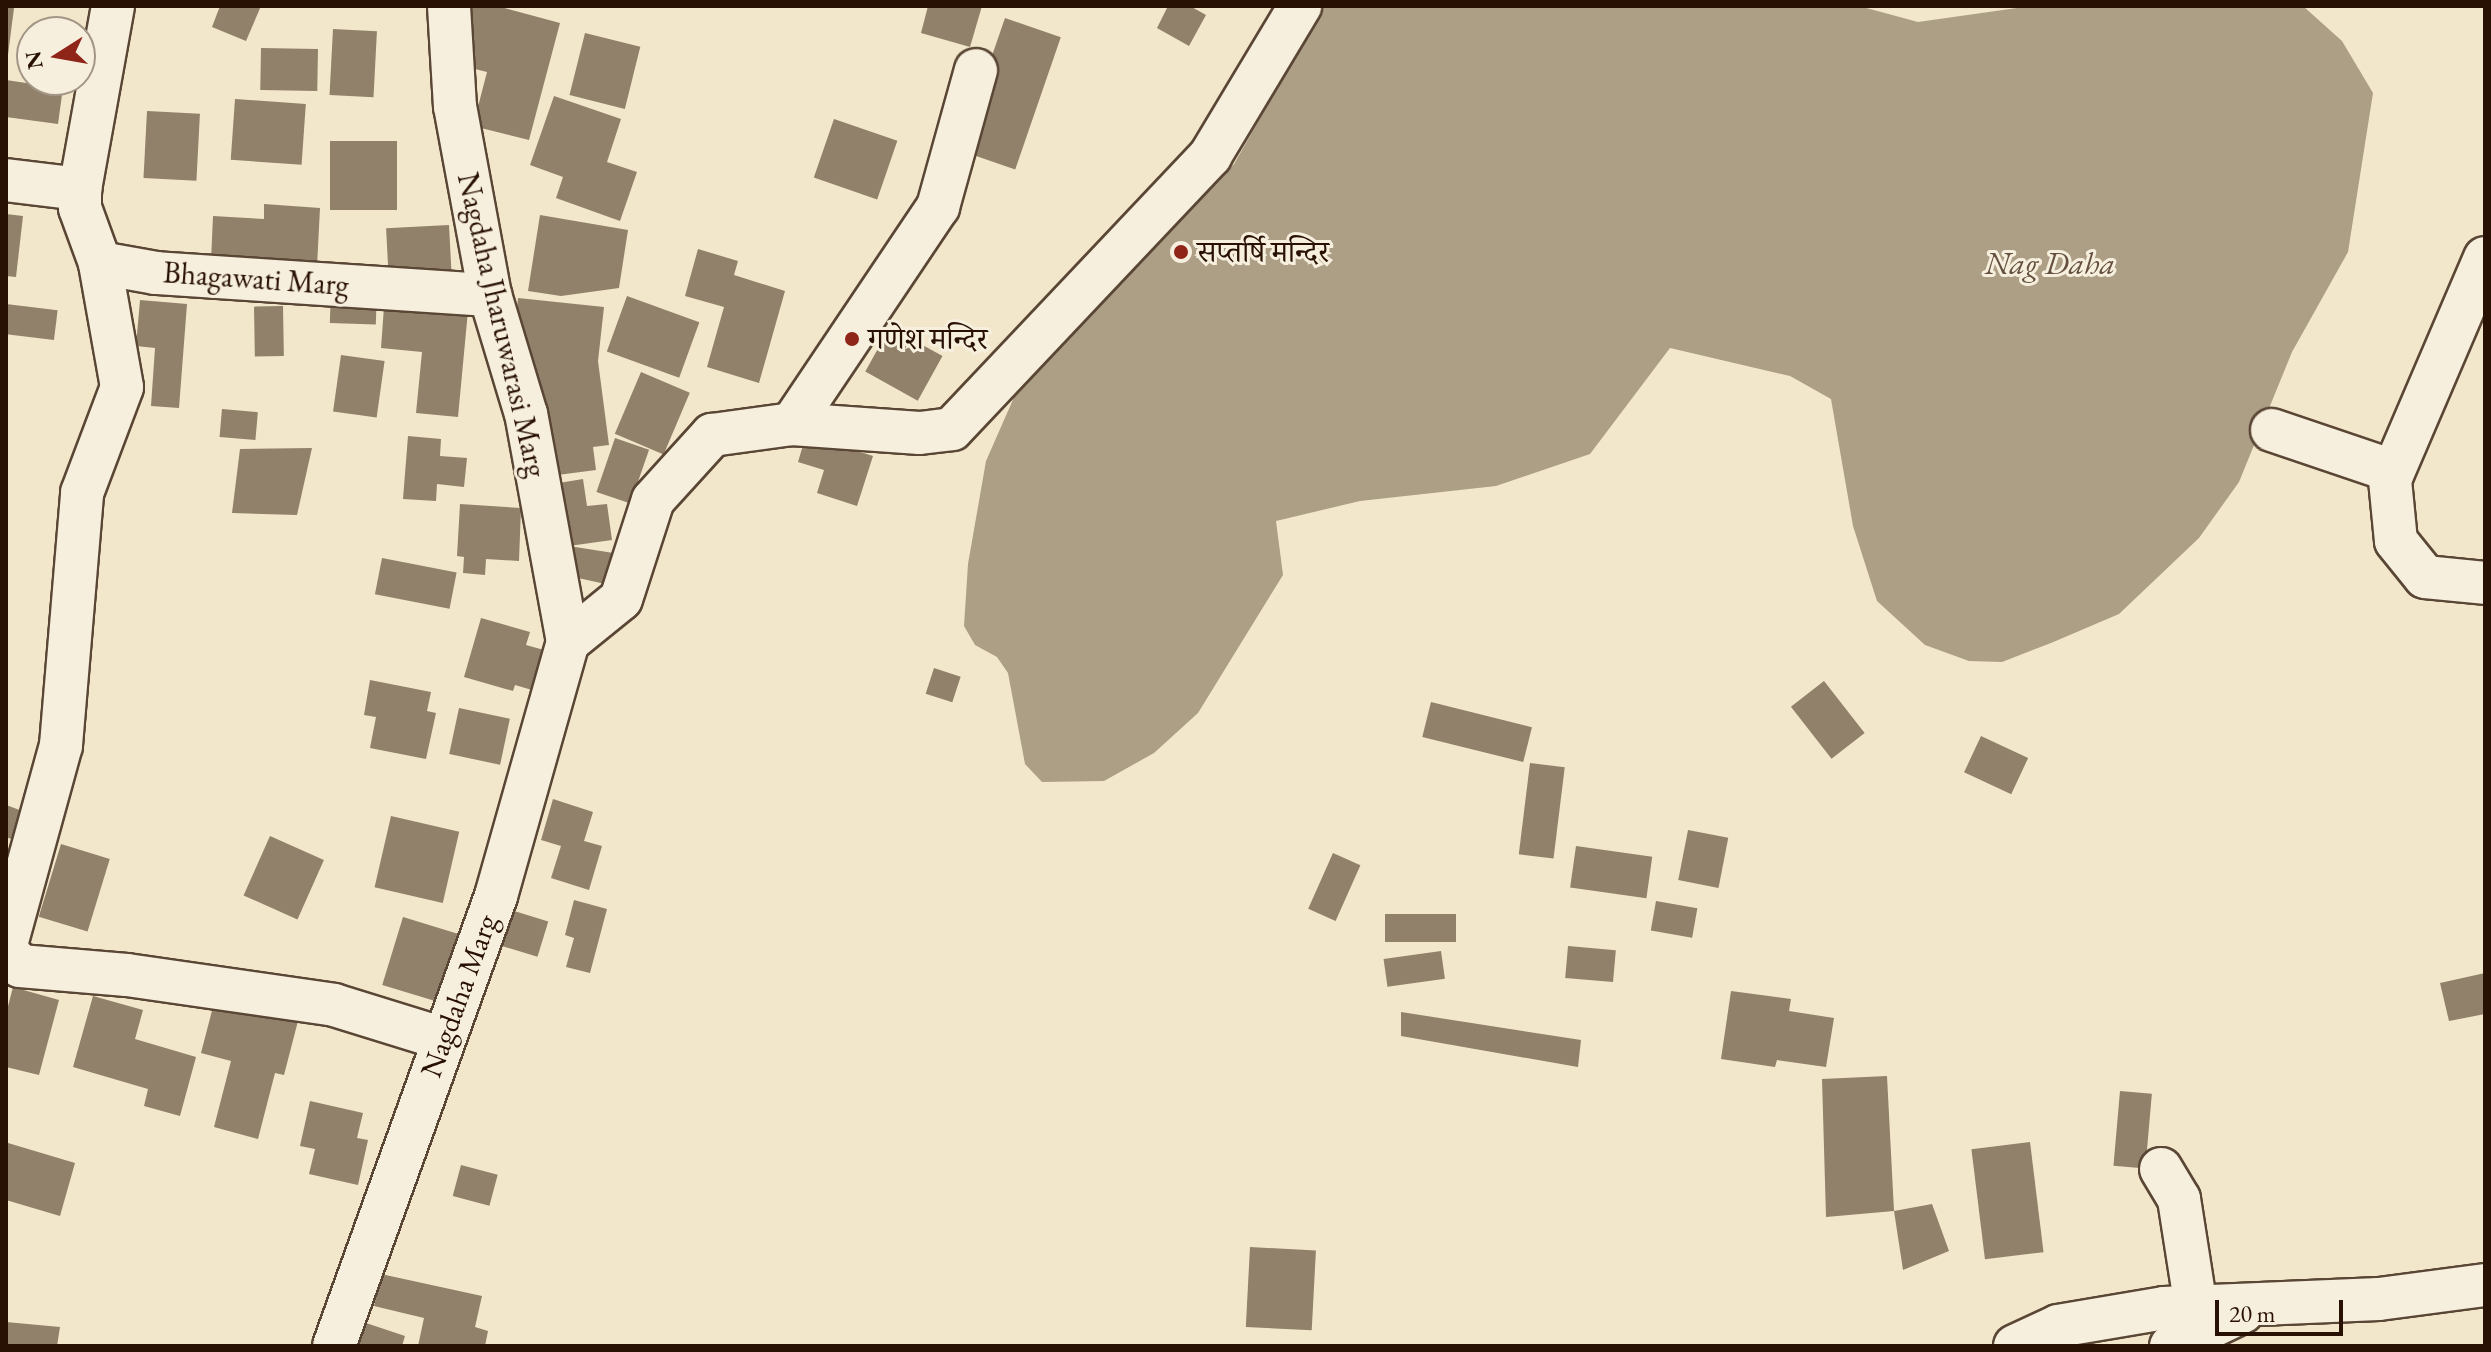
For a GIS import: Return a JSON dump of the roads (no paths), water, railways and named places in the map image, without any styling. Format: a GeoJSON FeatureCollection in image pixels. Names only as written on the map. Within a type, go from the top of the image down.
{"type":"FeatureCollection","features":[{"type":"Feature","properties":{"kind":"street"},"geometry":{"type":"LineString","coordinates":[[113,6],[80,189],[80,208],[100,263],[122,387],[82,493],[61,745],[6,947],[20,966],[127,975],[334,1005],[444,1039]]}},
{"type":"Feature","properties":{"kind":"street","name":"Nagdaha Jharuwarasi Marg"},"geometry":{"type":"LineString","coordinates":[[449,6],[455,107],[490,295],[526,414],[568,642]]}},
{"type":"Feature","properties":{"kind":"street"},"geometry":{"type":"LineString","coordinates":[[568,642],[621,599],[653,500],[712,435],[792,424],[920,433],[952,429],[1210,156],[1300,6]]}},
{"type":"Feature","properties":{"kind":"street"},"geometry":{"type":"LineString","coordinates":[[792,424],[938,207],[976,70]]}},
{"type":"Feature","properties":{"kind":"street"},"geometry":{"type":"LineString","coordinates":[[6,180],[80,189]]}},
{"type":"Feature","properties":{"kind":"street"},"geometry":{"type":"LineString","coordinates":[[2485,258],[2418,424],[2393,471],[2396,541],[2425,577],[2485,583]]}},
{"type":"Feature","properties":{"kind":"street","name":"Bhagawati Marg"},"geometry":{"type":"LineString","coordinates":[[100,263],[156,273],[490,295]]}},
{"type":"Feature","properties":{"kind":"street"},"geometry":{"type":"LineString","coordinates":[[2272,430],[2393,471]]}},
{"type":"Feature","properties":{"kind":"street","name":"Nagdaha Marg"},"geometry":{"type":"LineString","coordinates":[[334,1346],[496,896],[568,642]]}},
{"type":"Feature","properties":{"kind":"street"},"geometry":{"type":"LineString","coordinates":[[2161,1169],[2179,1199],[2196,1307]]}},
{"type":"Feature","properties":{"kind":"street"},"geometry":{"type":"LineString","coordinates":[[2015,1346],[2058,1326],[2164,1308],[2379,1299],[2485,1285]]}},
{"type":"Feature","properties":{"kind":"street"},"geometry":{"type":"LineString","coordinates":[[2171,1346],[2254,1306]]}},
{"type":"Feature","properties":{"kind":"water","name":"Nag Daha"},"geometry":{"type":"Polygon","coordinates":[[[1324,6],[1859,6],[1918,22],[2031,6],[2303,6],[2342,41],[2373,93],[2348,252],[2292,352],[2239,482],[2199,538],[2119,614],[2051,643],[2002,662],[1969,661],[1925,645],[1877,601],[1853,526],[1831,399],[1790,376],[1670,348],[1590,454],[1496,486],[1360,501],[1276,521],[1283,575],[1198,713],[1154,753],[1104,781],[1042,782],[1025,764],[1008,673],[997,657],[975,645],[964,626],[968,564],[986,461],[1023,377],[1234,164],[1324,6]]]}},
{"type":"Feature","properties":{"kind":"place","name":"सप्तर्षि मन्दिर"},"geometry":{"type":"Point","coordinates":[1181,252]}},
{"type":"Feature","properties":{"kind":"place","name":"गणेश मन्दिर"},"geometry":{"type":"Point","coordinates":[852,339]}}]}
